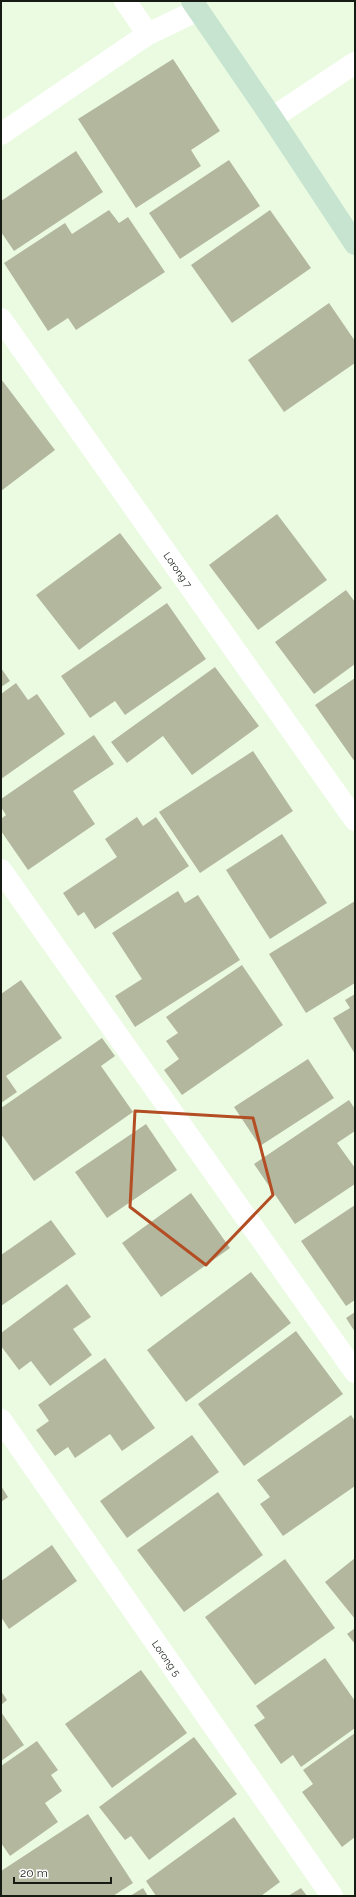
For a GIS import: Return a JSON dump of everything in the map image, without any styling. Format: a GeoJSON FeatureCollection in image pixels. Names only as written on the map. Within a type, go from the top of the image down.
{"type":"FeatureCollection","features":[{"type":"Feature","properties":{"kind":"street"},"geometry":{"type":"LineString","coordinates":[[125,1],[148,34]]}},
{"type":"Feature","properties":{"kind":"street"},"geometry":{"type":"LineString","coordinates":[[1,134],[148,34],[195,5],[355,244]]}},
{"type":"Feature","properties":{"kind":"street"},"geometry":{"type":"LineString","coordinates":[[272,118],[355,63]]}},
{"type":"Feature","properties":{"kind":"street","name":"Lorong 7"},"geometry":{"type":"LineString","coordinates":[[1,319],[355,820]]}},
{"type":"Feature","properties":{"kind":"street"},"geometry":{"type":"LineString","coordinates":[[1,870],[355,1372]]}},
{"type":"Feature","properties":{"kind":"street","name":"Lorong 5"},"geometry":{"type":"LineString","coordinates":[[1,1420],[332,1896]]}},
{"type":"Feature","properties":{"kind":"highlighted area"},"geometry":{"type":"Polygon","coordinates":[[[135,1111],[253,1118],[273,1195],[206,1265],[130,1207],[135,1111]]]}},
{"type":"Feature","properties":{"kind":"building"},"geometry":{"type":"Polygon","coordinates":[[[173,59],[220,131],[191,150],[201,166],[136,208],[78,119],[173,59]]]}},
{"type":"Feature","properties":{"kind":"building"},"geometry":{"type":"Polygon","coordinates":[[[76,151],[103,192],[14,251],[1,232],[1,201],[76,151]]]}},
{"type":"Feature","properties":{"kind":"building"},"geometry":{"type":"Polygon","coordinates":[[[229,160],[260,206],[180,259],[149,213],[229,160]]]}},
{"type":"Feature","properties":{"kind":"building"},"geometry":{"type":"Polygon","coordinates":[[[109,210],[119,223],[128,217],[165,272],[76,330],[68,318],[48,331],[4,263],[65,223],[72,234],[109,210]]]}},
{"type":"Feature","properties":{"kind":"building"},"geometry":{"type":"Polygon","coordinates":[[[270,210],[311,268],[232,323],[191,265],[270,210]]]}},
{"type":"Feature","properties":{"kind":"building"},"geometry":{"type":"Polygon","coordinates":[[[329,303],[355,341],[355,363],[284,412],[248,360],[329,303]]]}},
{"type":"Feature","properties":{"kind":"building"},"geometry":{"type":"Polygon","coordinates":[[[1,379],[55,450],[1,491],[1,379]]]}},
{"type":"Feature","properties":{"kind":"building"},"geometry":{"type":"Polygon","coordinates":[[[277,514],[327,580],[258,630],[209,565],[277,514]]]}},
{"type":"Feature","properties":{"kind":"building"},"geometry":{"type":"Polygon","coordinates":[[[120,533],[162,588],[79,650],[36,595],[120,533]]]}},
{"type":"Feature","properties":{"kind":"building"},"geometry":{"type":"Polygon","coordinates":[[[346,590],[355,602],[355,664],[314,694],[275,642],[346,590]]]}},
{"type":"Feature","properties":{"kind":"building"},"geometry":{"type":"Polygon","coordinates":[[[167,603],[206,659],[125,715],[115,701],[90,718],[61,676],[167,603]]]}},
{"type":"Feature","properties":{"kind":"building"},"geometry":{"type":"Polygon","coordinates":[[[215,667],[259,726],[192,775],[163,736],[127,763],[111,742],[215,667]]]}},
{"type":"Feature","properties":{"kind":"building"},"geometry":{"type":"Polygon","coordinates":[[[1,668],[10,681],[1,687],[1,668]]]}},
{"type":"Feature","properties":{"kind":"building"},"geometry":{"type":"Polygon","coordinates":[[[355,678],[355,762],[315,705],[355,678]]]}},
{"type":"Feature","properties":{"kind":"building"},"geometry":{"type":"Polygon","coordinates":[[[16,683],[28,700],[37,694],[65,734],[1,779],[1,694],[16,683]]]}},
{"type":"Feature","properties":{"kind":"building"},"geometry":{"type":"Polygon","coordinates":[[[94,735],[114,764],[73,791],[95,824],[28,870],[1,831],[1,819],[6,815],[1,807],[1,799],[94,735]]]}},
{"type":"Feature","properties":{"kind":"building"},"geometry":{"type":"Polygon","coordinates":[[[253,751],[293,811],[200,873],[159,812],[253,751]]]}},
{"type":"Feature","properties":{"kind":"building"},"geometry":{"type":"Polygon","coordinates":[[[137,817],[143,826],[156,817],[189,866],[95,929],[84,912],[78,916],[63,893],[117,857],[105,839],[137,817]]]}},
{"type":"Feature","properties":{"kind":"building"},"geometry":{"type":"Polygon","coordinates":[[[282,834],[327,903],[270,939],[226,870],[282,834]]]}},
{"type":"Feature","properties":{"kind":"building"},"geometry":{"type":"Polygon","coordinates":[[[178,891],[185,903],[198,895],[240,960],[135,1027],[115,996],[142,979],[112,933],[178,891]]]}},
{"type":"Feature","properties":{"kind":"building"},"geometry":{"type":"Polygon","coordinates":[[[355,901],[355,983],[306,1013],[269,954],[355,901]]]}},
{"type":"Feature","properties":{"kind":"building"},"geometry":{"type":"Polygon","coordinates":[[[242,965],[283,1025],[182,1095],[164,1070],[179,1059],[166,1041],[178,1033],[166,1017],[242,965]]]}},
{"type":"Feature","properties":{"kind":"building"},"geometry":{"type":"Polygon","coordinates":[[[21,980],[62,1038],[6,1076],[17,1092],[1,1103],[1,994],[21,980]]]}},
{"type":"Feature","properties":{"kind":"building"},"geometry":{"type":"Polygon","coordinates":[[[355,994],[355,1054],[333,1018],[350,1008],[345,1000],[355,994]]]}},
{"type":"Feature","properties":{"kind":"building"},"geometry":{"type":"Polygon","coordinates":[[[102,1038],[115,1056],[101,1066],[133,1112],[34,1181],[1,1134],[1,1108],[102,1038]]]}},
{"type":"Feature","properties":{"kind":"building"},"geometry":{"type":"Polygon","coordinates":[[[308,1059],[334,1098],[260,1146],[234,1107],[308,1059]]]}},
{"type":"Feature","properties":{"kind":"building"},"geometry":{"type":"Polygon","coordinates":[[[349,1100],[355,1109],[355,1131],[337,1143],[355,1168],[355,1184],[295,1224],[254,1164],[349,1100]]]}},
{"type":"Feature","properties":{"kind":"building"},"geometry":{"type":"Polygon","coordinates":[[[146,1124],[177,1170],[107,1218],[75,1172],[146,1124]]]}},
{"type":"Feature","properties":{"kind":"building"},"geometry":{"type":"Polygon","coordinates":[[[191,1193],[230,1248],[161,1297],[122,1243],[191,1193]]]}},
{"type":"Feature","properties":{"kind":"building"},"geometry":{"type":"Polygon","coordinates":[[[355,1205],[355,1300],[346,1306],[301,1241],[355,1205]]]}},
{"type":"Feature","properties":{"kind":"building"},"geometry":{"type":"Polygon","coordinates":[[[51,1220],[76,1254],[1,1306],[1,1255],[51,1220]]]}},
{"type":"Feature","properties":{"kind":"building"},"geometry":{"type":"Polygon","coordinates":[[[251,1272],[291,1323],[186,1402],[147,1350],[251,1272]]]}},
{"type":"Feature","properties":{"kind":"building"},"geometry":{"type":"Polygon","coordinates":[[[67,1284],[91,1317],[73,1329],[92,1355],[50,1386],[31,1361],[19,1370],[1,1346],[1,1333],[67,1284]]]}},
{"type":"Feature","properties":{"kind":"building"},"geometry":{"type":"Polygon","coordinates":[[[355,1312],[355,1332],[346,1318],[355,1312]]]}},
{"type":"Feature","properties":{"kind":"building"},"geometry":{"type":"Polygon","coordinates":[[[296,1331],[343,1394],[244,1466],[198,1404],[296,1331]]]}},
{"type":"Feature","properties":{"kind":"building"},"geometry":{"type":"Polygon","coordinates":[[[105,1358],[155,1428],[122,1451],[110,1434],[75,1458],[68,1447],[55,1456],[36,1430],[49,1421],[38,1405],[105,1358]]]}},
{"type":"Feature","properties":{"kind":"building"},"geometry":{"type":"Polygon","coordinates":[[[351,1415],[355,1421],[355,1486],[283,1536],[260,1504],[270,1497],[257,1480],[351,1415]]]}},
{"type":"Feature","properties":{"kind":"building"},"geometry":{"type":"Polygon","coordinates":[[[192,1435],[219,1472],[127,1538],[100,1501],[192,1435]]]}},
{"type":"Feature","properties":{"kind":"building"},"geometry":{"type":"Polygon","coordinates":[[[1,1486],[8,1497],[1,1502],[1,1486]]]}},
{"type":"Feature","properties":{"kind":"building"},"geometry":{"type":"Polygon","coordinates":[[[218,1492],[263,1555],[184,1612],[137,1550],[218,1492]]]}},
{"type":"Feature","properties":{"kind":"building"},"geometry":{"type":"Polygon","coordinates":[[[52,1545],[77,1581],[9,1629],[1,1617],[1,1581],[52,1545]]]}},
{"type":"Feature","properties":{"kind":"building"},"geometry":{"type":"Polygon","coordinates":[[[355,1558],[355,1619],[325,1582],[355,1558]]]}},
{"type":"Feature","properties":{"kind":"building"},"geometry":{"type":"Polygon","coordinates":[[[285,1559],[335,1628],[255,1685],[205,1617],[285,1559]]]}},
{"type":"Feature","properties":{"kind":"building"},"geometry":{"type":"Polygon","coordinates":[[[355,1628],[355,1644],[347,1634],[355,1628]]]}},
{"type":"Feature","properties":{"kind":"building"},"geometry":{"type":"Polygon","coordinates":[[[325,1658],[355,1701],[355,1728],[301,1767],[293,1755],[281,1764],[254,1725],[265,1718],[256,1706],[325,1658]]]}},
{"type":"Feature","properties":{"kind":"building"},"geometry":{"type":"Polygon","coordinates":[[[141,1670],[187,1733],[112,1788],[65,1724],[141,1670]]]}},
{"type":"Feature","properties":{"kind":"building"},"geometry":{"type":"Polygon","coordinates":[[[1,1691],[7,1700],[1,1705],[1,1691]]]}},
{"type":"Feature","properties":{"kind":"building"},"geometry":{"type":"Polygon","coordinates":[[[1,1712],[24,1745],[1,1761],[1,1712]]]}},
{"type":"Feature","properties":{"kind":"building"},"geometry":{"type":"Polygon","coordinates":[[[355,1733],[355,1837],[342,1847],[302,1792],[313,1784],[303,1770],[355,1733]]]}},
{"type":"Feature","properties":{"kind":"building"},"geometry":{"type":"Polygon","coordinates":[[[194,1737],[237,1794],[149,1860],[131,1836],[125,1840],[99,1807],[194,1737]]]}},
{"type":"Feature","properties":{"kind":"building"},"geometry":{"type":"Polygon","coordinates":[[[37,1741],[58,1770],[51,1775],[62,1791],[45,1803],[58,1822],[10,1856],[1,1843],[1,1766],[37,1741]]]}},
{"type":"Feature","properties":{"kind":"building"},"geometry":{"type":"Polygon","coordinates":[[[88,1814],[133,1883],[113,1896],[1,1896],[1,1871],[88,1814]]]}},
{"type":"Feature","properties":{"kind":"building"},"geometry":{"type":"Polygon","coordinates":[[[234,1817],[280,1882],[261,1896],[156,1896],[146,1881],[234,1817]]]}},
{"type":"Feature","properties":{"kind":"building"},"geometry":{"type":"Polygon","coordinates":[[[143,1888],[148,1896],[130,1896],[143,1888]]]}},
{"type":"Feature","properties":{"kind":"building"},"geometry":{"type":"Polygon","coordinates":[[[301,1888],[307,1896],[288,1896],[301,1888]]]}}]}
